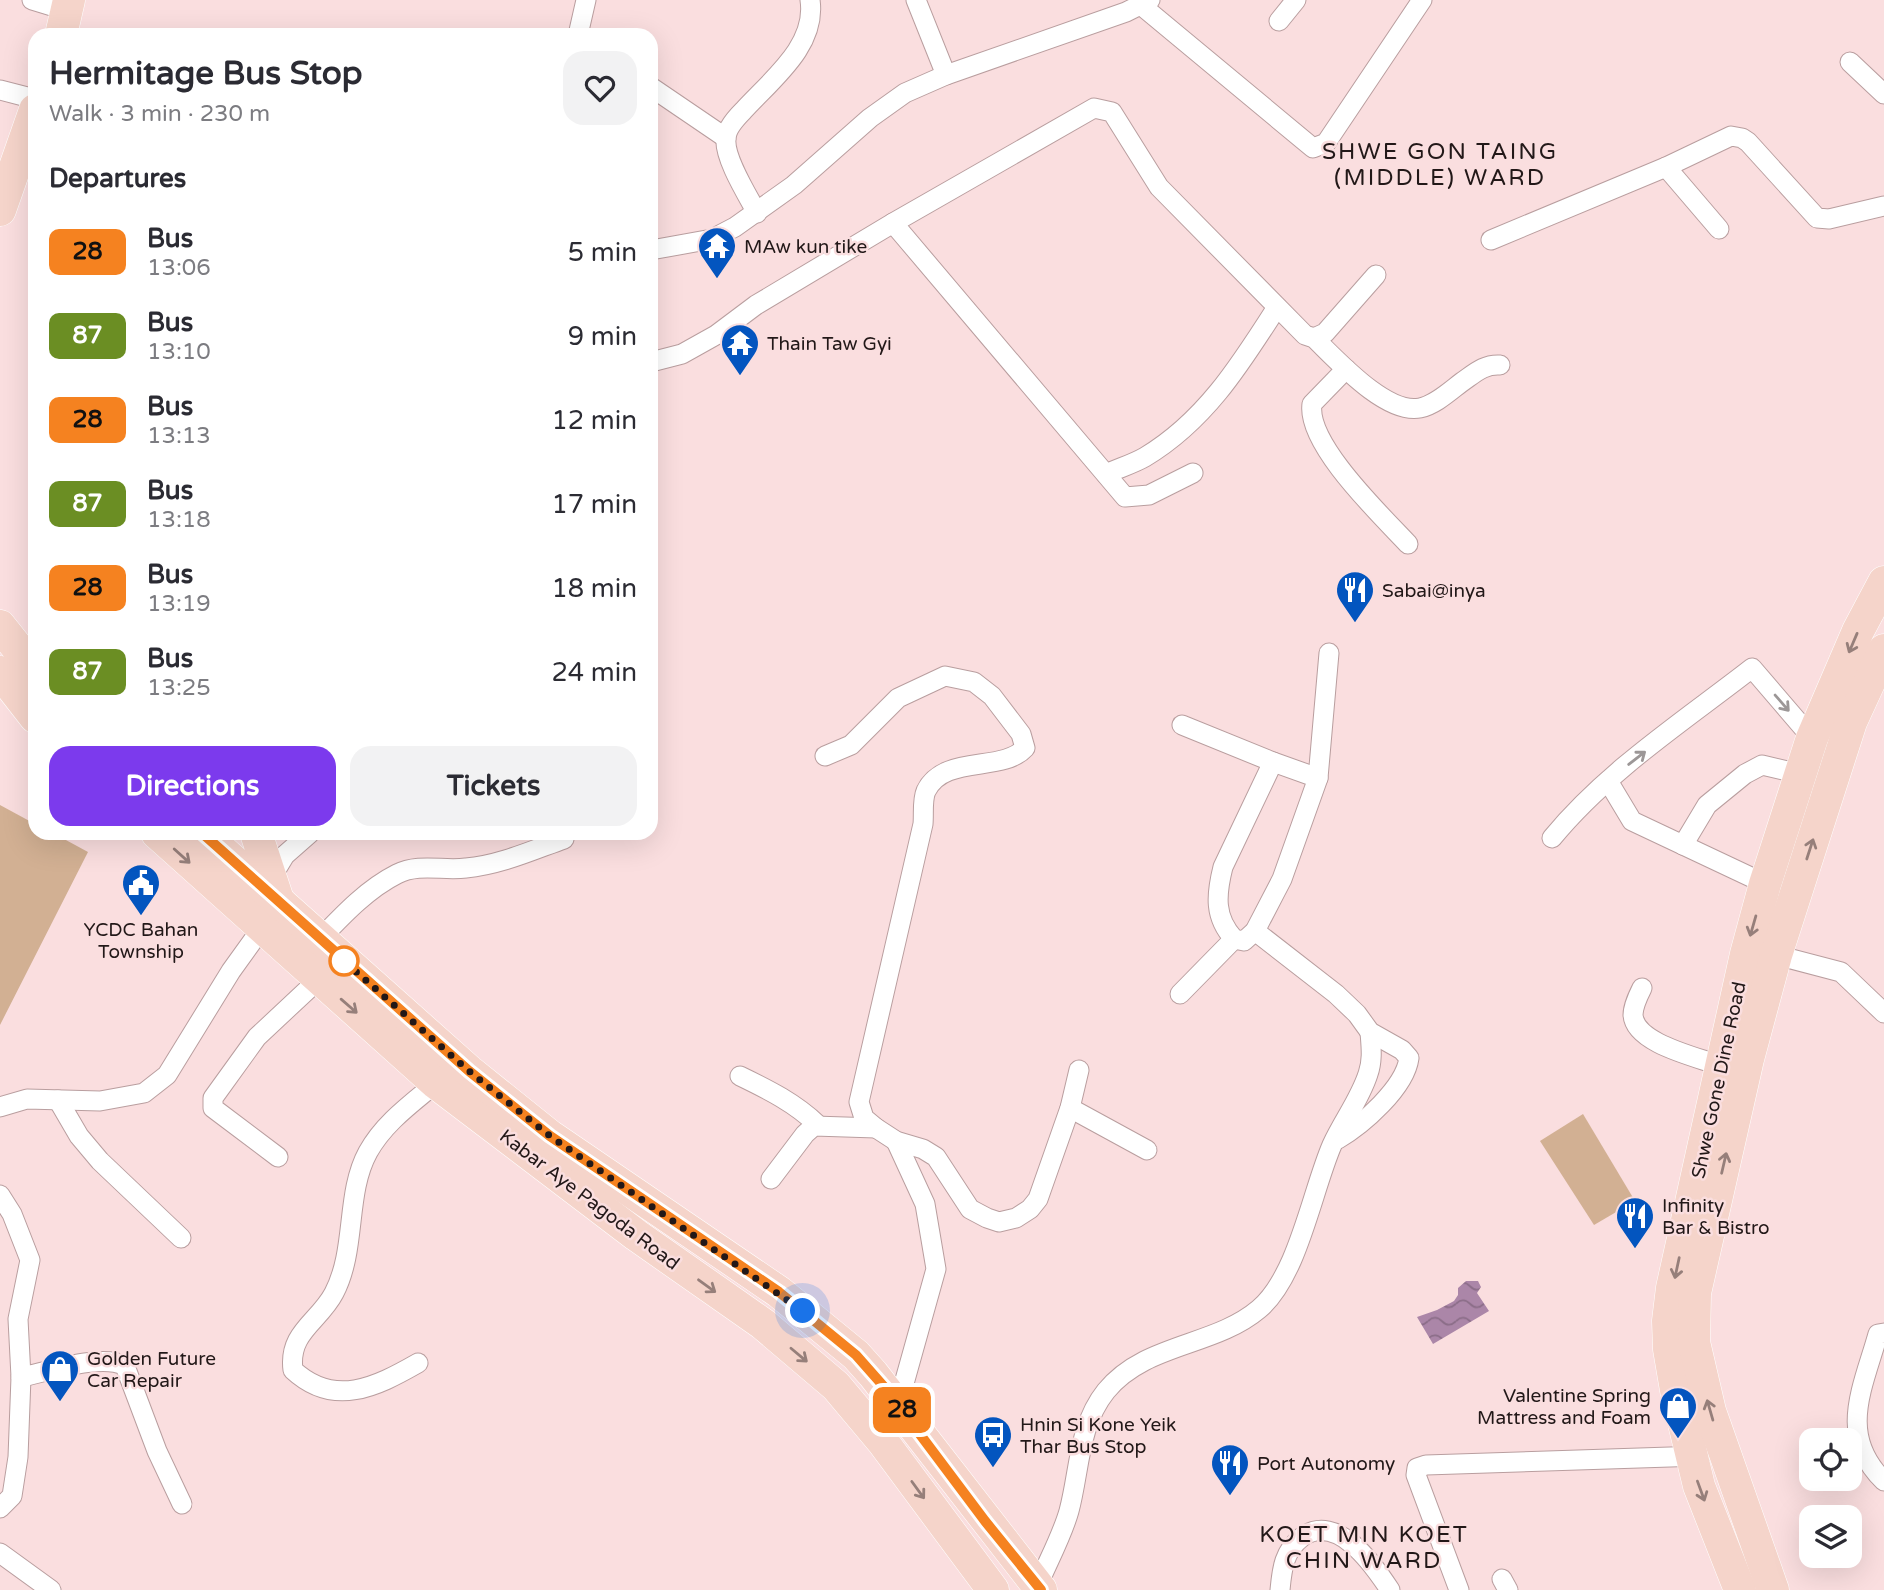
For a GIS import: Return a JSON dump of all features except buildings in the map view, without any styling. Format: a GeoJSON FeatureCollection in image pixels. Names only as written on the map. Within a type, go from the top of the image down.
{"type":"FeatureCollection","features":[{"type":"Feature","properties":{"kind":"main road"},"geometry":{"type":"LineString","coordinates":[[2,198],[28,129]]}},
{"type":"Feature","properties":{"kind":"main road","name":"Shwe Gone Dine Road"},"geometry":{"type":"LineString","coordinates":[[1740,1590],[1699,1486],[1691,1457],[1669,1349],[1668,1321],[1672,1288],[1745,954],[1765,884],[1812,738],[1858,631],[1884,582]]}},
{"type":"Feature","properties":{"kind":"main road"},"geometry":{"type":"LineString","coordinates":[[0,626],[28,661]]}},
{"type":"Feature","properties":{"kind":"main road","name":"Shwe Gone Dine Road"},"geometry":{"type":"LineString","coordinates":[[1773,1590],[1710,1411],[1694,1342],[1695,1293],[1748,1059],[1776,955],[1851,722],[1884,650]]}},
{"type":"Feature","properties":{"kind":"main road"},"geometry":{"type":"LineString","coordinates":[[0,672],[28,708]]}},
{"type":"Feature","properties":{"kind":"main road","name":"Kabar Aye Pagoda Road"},"geometry":{"type":"LineString","coordinates":[[177,840],[223,856]]}},
{"type":"Feature","properties":{"kind":"main road","name":"Kabar Aye Pagoda Road"},"geometry":{"type":"LineString","coordinates":[[208,840],[271,903],[319,940],[469,1071],[550,1136],[803,1311],[856,1355],[898,1405],[1039,1588]]}},
{"type":"Feature","properties":{"kind":"main road"},"geometry":{"type":"LineString","coordinates":[[258,840],[271,903]]}},
{"type":"Feature","properties":{"kind":"main road","name":"Kabar Aye Pagoda Road"},"geometry":{"type":"LineString","coordinates":[[271,903],[318,980],[436,1083],[636,1235],[762,1324],[836,1386],[883,1442],[993,1590]]}},
{"type":"Feature","properties":{"kind":"main road"},"geometry":{"type":"LineString","coordinates":[[636,1235],[657,1209]]}},
{"type":"Feature","properties":{"kind":"main road"},"geometry":{"type":"LineString","coordinates":[[762,1324],[803,1311]]}},
{"type":"Feature","properties":{"kind":"main road"},"geometry":{"type":"LineString","coordinates":[[970,1561],[1012,1553]]}},
{"type":"Feature","properties":{"kind":"street"},"geometry":{"type":"LineString","coordinates":[[32,0],[66,15]]}},
{"type":"Feature","properties":{"kind":"street"},"geometry":{"type":"LineString","coordinates":[[580,28],[586,0]]}},
{"type":"Feature","properties":{"kind":"street"},"geometry":{"type":"LineString","coordinates":[[757,213],[734,171],[726,138],[734,121],[806,38],[812,13],[810,0]]}},
{"type":"Feature","properties":{"kind":"street"},"geometry":{"type":"LineString","coordinates":[[916,0],[946,75]]}},
{"type":"Feature","properties":{"kind":"street"},"geometry":{"type":"LineString","coordinates":[[1279,21],[1296,0]]}},
{"type":"Feature","properties":{"kind":"street"},"geometry":{"type":"LineString","coordinates":[[658,249],[712,239],[757,213],[794,185],[888,103],[905,93],[946,75],[1135,5],[1313,148],[1326,143],[1422,0]]}},
{"type":"Feature","properties":{"kind":"street"},"geometry":{"type":"LineString","coordinates":[[1850,62],[1884,94]]}},
{"type":"Feature","properties":{"kind":"street"},"geometry":{"type":"LineString","coordinates":[[0,90],[28,97]]}},
{"type":"Feature","properties":{"kind":"street"},"geometry":{"type":"LineString","coordinates":[[658,92],[726,138]]}},
{"type":"Feature","properties":{"kind":"street"},"geometry":{"type":"LineString","coordinates":[[658,360],[682,354],[716,335],[757,305],[893,223],[1094,108],[1112,112],[1159,187],[1277,307],[1305,335],[1314,338],[1382,398],[1409,408],[1420,408],[1431,404],[1488,364],[1500,365]]}},
{"type":"Feature","properties":{"kind":"street"},"geometry":{"type":"LineString","coordinates":[[1491,240],[1666,167],[1731,136],[1748,142],[1816,218],[1829,219],[1884,206]]}},
{"type":"Feature","properties":{"kind":"street"},"geometry":{"type":"LineString","coordinates":[[1666,167],[1719,229]]}},
{"type":"Feature","properties":{"kind":"street"},"geometry":{"type":"LineString","coordinates":[[893,223],[1125,497],[1149,495],[1193,472]]}},
{"type":"Feature","properties":{"kind":"street"},"geometry":{"type":"LineString","coordinates":[[1314,338],[1325,333],[1376,275]]}},
{"type":"Feature","properties":{"kind":"street"},"geometry":{"type":"LineString","coordinates":[[1105,474],[1144,457],[1186,427],[1212,402],[1238,368],[1277,307]]}},
{"type":"Feature","properties":{"kind":"street"},"geometry":{"type":"LineString","coordinates":[[1346,369],[1312,404],[1315,424],[1342,473],[1408,544]]}},
{"type":"Feature","properties":{"kind":"street"},"geometry":{"type":"LineString","coordinates":[[1273,762],[1223,867],[1218,886],[1216,905],[1220,919],[1234,939],[1244,941],[1255,931],[1282,878],[1318,778],[1329,653]]}},
{"type":"Feature","properties":{"kind":"street"},"geometry":{"type":"LineString","coordinates":[[1552,838],[1566,820],[1608,780],[1752,668],[1812,738]]}},
{"type":"Feature","properties":{"kind":"street"},"geometry":{"type":"LineString","coordinates":[[825,756],[851,745],[898,698],[945,676],[974,682],[992,696],[1021,734],[1025,748],[1020,753],[1004,759],[974,764],[944,774],[934,780],[925,793],[923,824],[859,1102],[864,1118],[896,1141],[923,1149],[936,1157],[970,1209],[999,1222],[1016,1218],[1030,1209],[1038,1199],[1070,1108],[1079,1070]]}},
{"type":"Feature","properties":{"kind":"street"},"geometry":{"type":"LineString","coordinates":[[1182,724],[1318,778]]}},
{"type":"Feature","properties":{"kind":"street"},"geometry":{"type":"LineString","coordinates":[[1683,845],[1707,805],[1745,774],[1762,765],[1800,775]]}},
{"type":"Feature","properties":{"kind":"street"},"geometry":{"type":"LineString","coordinates":[[1608,780],[1632,821],[1795,896]]}},
{"type":"Feature","properties":{"kind":"street"},"geometry":{"type":"LineString","coordinates":[[0,1107],[27,1099],[100,1101],[144,1093],[167,1075],[271,903],[285,855],[302,840]]}},
{"type":"Feature","properties":{"kind":"street"},"geometry":{"type":"LineString","coordinates":[[319,940],[347,911],[397,874],[416,867],[466,868],[493,863],[562,840]]}},
{"type":"Feature","properties":{"kind":"street"},"geometry":{"type":"LineString","coordinates":[[1255,931],[1336,994],[1357,1014],[1370,1032],[1402,1050],[1409,1058],[1408,1066],[1389,1096],[1366,1120],[1334,1141]]}},
{"type":"Feature","properties":{"kind":"street"},"geometry":{"type":"LineString","coordinates":[[1180,994],[1234,939]]}},
{"type":"Feature","properties":{"kind":"street"},"geometry":{"type":"LineString","coordinates":[[1776,955],[1841,972],[1884,1013]]}},
{"type":"Feature","properties":{"kind":"street"},"geometry":{"type":"LineString","coordinates":[[278,1157],[213,1108],[213,1098],[257,1037],[318,980]]}},
{"type":"Feature","properties":{"kind":"street"},"geometry":{"type":"LineString","coordinates":[[1642,988],[1633,1015],[1637,1028],[1659,1045],[1721,1066]]}},
{"type":"Feature","properties":{"kind":"street"},"geometry":{"type":"LineString","coordinates":[[1039,1588],[1069,1512],[1077,1458],[1089,1420],[1103,1394],[1115,1380],[1149,1358],[1231,1328],[1261,1308],[1279,1283],[1301,1238],[1322,1169],[1334,1141],[1369,1073],[1372,1058],[1370,1032]]}},
{"type":"Feature","properties":{"kind":"street"},"geometry":{"type":"LineString","coordinates":[[740,1076],[781,1096],[803,1110],[818,1125],[876,1128]]}},
{"type":"Feature","properties":{"kind":"street"},"geometry":{"type":"LineString","coordinates":[[418,1363],[373,1386],[343,1392],[316,1387],[293,1370],[291,1359],[300,1333],[323,1310],[344,1270],[360,1168],[368,1152],[379,1134],[436,1083]]}},
{"type":"Feature","properties":{"kind":"street"},"geometry":{"type":"LineString","coordinates":[[58,1100],[79,1136],[100,1161],[181,1238]]}},
{"type":"Feature","properties":{"kind":"street"},"geometry":{"type":"LineString","coordinates":[[1070,1108],[1147,1150]]}},
{"type":"Feature","properties":{"kind":"street"},"geometry":{"type":"LineString","coordinates":[[771,1179],[805,1134],[818,1125]]}},
{"type":"Feature","properties":{"kind":"street"},"geometry":{"type":"LineString","coordinates":[[896,1141],[925,1203],[936,1269],[898,1405]]}},
{"type":"Feature","properties":{"kind":"street"},"geometry":{"type":"LineString","coordinates":[[0,1195],[12,1214],[30,1260],[18,1319],[21,1377],[18,1457],[12,1496],[0,1508]]}},
{"type":"Feature","properties":{"kind":"street"},"geometry":{"type":"LineString","coordinates":[[1884,1333],[1878,1334],[1855,1415],[1859,1443],[1872,1469],[1884,1481]]}},
{"type":"Feature","properties":{"kind":"street"},"geometry":{"type":"LineString","coordinates":[[21,1377],[81,1364],[116,1361],[125,1366],[157,1451],[182,1504]]}},
{"type":"Feature","properties":{"kind":"street"},"geometry":{"type":"LineString","coordinates":[[1459,1590],[1416,1475],[1416,1468],[1426,1465],[1691,1457],[1725,1452]]}},
{"type":"Feature","properties":{"kind":"street"},"geometry":{"type":"LineString","coordinates":[[1280,1590],[1282,1565],[1287,1552],[1310,1532],[1324,1528],[1338,1533],[1353,1546],[1378,1572],[1390,1590]]}},
{"type":"Feature","properties":{"kind":"street"},"geometry":{"type":"LineString","coordinates":[[0,1553],[51,1590]]}},
{"type":"Feature","properties":{"kind":"shaded area"},"geometry":{"type":"Polygon","coordinates":[[[0,805],[28,820],[28,840],[66,840],[88,852],[0,1025],[0,805]]]}},
{"type":"Feature","properties":{"kind":"shaded area"},"geometry":{"type":"Polygon","coordinates":[[[1583,1114],[1635,1201],[1594,1225],[1540,1141],[1583,1114]]]}},
{"type":"Feature","properties":{"kind":"water"},"geometry":{"type":"Polygon","coordinates":[[[1466,1281],[1478,1281],[1481,1287],[1477,1293],[1489,1311],[1433,1344],[1417,1317],[1454,1301],[1458,1288],[1466,1281]]]}},
{"type":"Feature","properties":{"kind":"bus line","name":"28"},"geometry":{"type":"LineString","coordinates":[[209,840],[469,1071],[550,1136],[779,1292],[856,1355],[886,1389],[985,1521],[1041,1590]]}},
{"type":"Feature","properties":{"kind":"place","name":"MAw kun tike"},"geometry":{"type":"Point","coordinates":[717,280]}},
{"type":"Feature","properties":{"kind":"place","name":"Thain Taw Gyi"},"geometry":{"type":"Point","coordinates":[740,377]}},
{"type":"Feature","properties":{"kind":"place","name":"Sabai@inya"},"geometry":{"type":"Point","coordinates":[1355,624]}},
{"type":"Feature","properties":{"kind":"place","name":"YCDC Bahan Township"},"geometry":{"type":"Point","coordinates":[141,917]}},
{"type":"Feature","properties":{"kind":"place","name":"Infinity Bar & Bistro"},"geometry":{"type":"Point","coordinates":[1635,1250]}},
{"type":"Feature","properties":{"kind":"place","name":"Golden Future Car Repair"},"geometry":{"type":"Point","coordinates":[60,1403]}},
{"type":"Feature","properties":{"kind":"place","name":"Valentine Spring Mattress and Foam"},"geometry":{"type":"Point","coordinates":[1678,1440]}},
{"type":"Feature","properties":{"kind":"place","name":"Hnin Si Kone Yeik Thar Bus Stop"},"geometry":{"type":"Point","coordinates":[993,1469]}},
{"type":"Feature","properties":{"kind":"place","name":"Port Autonomy"},"geometry":{"type":"Point","coordinates":[1230,1497]}},
{"type":"Feature","properties":{"kind":"district","name":"SHWE GON TAING (MIDDLE) WARD"},"geometry":{"type":"Point","coordinates":[1440,164]}},
{"type":"Feature","properties":{"kind":"district","name":"KOET MIN KOET CHIN WARD"},"geometry":{"type":"Point","coordinates":[1364,1547]}},
{"type":"Feature","properties":{"kind":"route"},"geometry":{"type":"LineString","coordinates":[[344,961],[336,954],[469,1071],[550,1136],[803,1311]]}}]}
